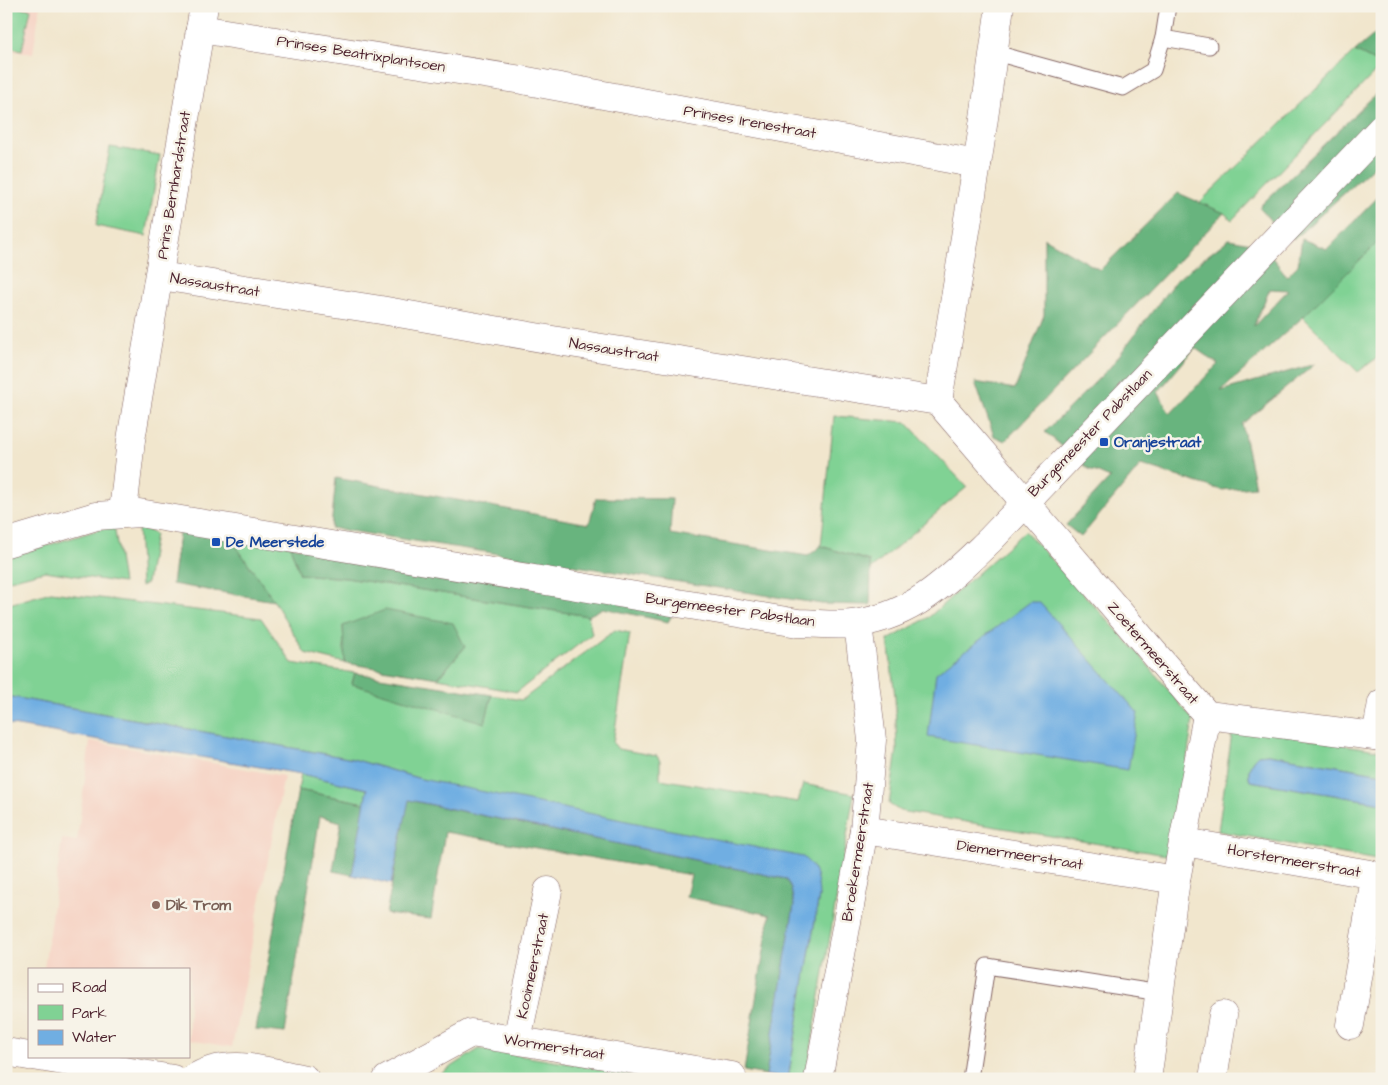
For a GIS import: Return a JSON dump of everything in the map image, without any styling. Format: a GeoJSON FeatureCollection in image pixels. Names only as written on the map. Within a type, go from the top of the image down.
{"type":"FeatureCollection","features":[{"type":"Feature","properties":{"kind":"street"},"geometry":{"type":"LineString","coordinates":[[1000,6],[977,164],[938,401],[1025,502]]}},
{"type":"Feature","properties":{"kind":"street","name":"Prinses Beatrixplantsoen"},"geometry":{"type":"LineString","coordinates":[[202,18],[522,80]]}},
{"type":"Feature","properties":{"kind":"street","name":"Prins Bernhardstraat"},"geometry":{"type":"LineString","coordinates":[[123,512],[131,440],[202,18]]}},
{"type":"Feature","properties":{"kind":"street","name":"Prinses Irenestraat"},"geometry":{"type":"LineString","coordinates":[[522,80],[977,164]]}},
{"type":"Feature","properties":{"kind":"street","name":"Burgemeester Pabstlaan"},"geometry":{"type":"LineString","coordinates":[[6,543],[96,516],[123,512],[139,513],[302,538],[798,623],[858,624],[890,616],[923,600],[990,540],[1382,128]]}},
{"type":"Feature","properties":{"kind":"street","name":"Nassaustraat"},"geometry":{"type":"LineString","coordinates":[[160,276],[938,401]]}},
{"type":"Feature","properties":{"kind":"street","name":"Zoetermeerstraat"},"geometry":{"type":"LineString","coordinates":[[1025,502],[1207,715],[1379,737]]}},
{"type":"Feature","properties":{"kind":"street","name":"Broekermeerstraat"},"geometry":{"type":"LineString","coordinates":[[818,1079],[864,830],[872,740],[858,624]]}},
{"type":"Feature","properties":{"kind":"street"},"geometry":{"type":"LineString","coordinates":[[1379,737],[1382,703]]}},
{"type":"Feature","properties":{"kind":"street"},"geometry":{"type":"LineString","coordinates":[[1147,1079],[1176,880],[1207,715]]}},
{"type":"Feature","properties":{"kind":"street","name":"Diemermeerstraat"},"geometry":{"type":"LineString","coordinates":[[864,830],[1176,880]]}},
{"type":"Feature","properties":{"kind":"street","name":"Horstermeerstraat"},"geometry":{"type":"LineString","coordinates":[[1184,842],[1370,874],[1374,884],[1350,1025]]}},
{"type":"Feature","properties":{"kind":"street","name":"Kooimeerstraat"},"geometry":{"type":"LineString","coordinates":[[517,1040],[548,891]]}},
{"type":"Feature","properties":{"kind":"street"},"geometry":{"type":"LineString","coordinates":[[1213,1079],[1223,1014]]}},
{"type":"Feature","properties":{"kind":"street","name":"Wormerstraat"},"geometry":{"type":"LineString","coordinates":[[387,1079],[471,1033],[732,1076]]}},
{"type":"Feature","properties":{"kind":"street"},"geometry":{"type":"LineString","coordinates":[[6,1052],[28,1056]]}},
{"type":"Feature","properties":{"kind":"street"},"geometry":{"type":"LineString","coordinates":[[45,1058],[173,1079]]}},
{"type":"Feature","properties":{"kind":"street"},"geometry":{"type":"LineString","coordinates":[[193,1079],[204,1072],[233,1065],[305,1079]]}},
{"type":"Feature","properties":{"kind":"lane"},"geometry":{"type":"LineString","coordinates":[[992,52],[1123,88],[1154,70],[1164,38],[1168,6]]}},
{"type":"Feature","properties":{"kind":"lane"},"geometry":{"type":"LineString","coordinates":[[1164,38],[1210,46]]}},
{"type":"Feature","properties":{"kind":"lane"},"geometry":{"type":"LineString","coordinates":[[970,1079],[987,966],[1160,993]]}},
{"type":"Feature","properties":{"kind":"shaded area"},"geometry":{"type":"Polygon","coordinates":[[[6,6],[40,6],[33,54],[6,50],[6,6]]]}},
{"type":"Feature","properties":{"kind":"shaded area","name":"Dik Trom"},"geometry":{"type":"Polygon","coordinates":[[[90,741],[284,776],[232,1047],[190,1040],[190,968],[44,968],[62,839],[77,841],[90,741]]]}},
{"type":"Feature","properties":{"kind":"green space"},"geometry":{"type":"Polygon","coordinates":[[[6,6],[31,9],[22,50],[6,47],[6,6]]]}},
{"type":"Feature","properties":{"kind":"green space"},"geometry":{"type":"Polygon","coordinates":[[[1382,28],[1382,65],[1355,51],[1382,28]]]}},
{"type":"Feature","properties":{"kind":"green space"},"geometry":{"type":"Polygon","coordinates":[[[1355,51],[1382,65],[1232,220],[1224,213],[1199,203],[1355,51]]]}},
{"type":"Feature","properties":{"kind":"green space"},"geometry":{"type":"Polygon","coordinates":[[[1378,92],[1382,96],[1382,107],[1365,138],[1382,129],[1382,159],[1294,239],[1275,226],[1259,207],[1378,92]]]}},
{"type":"Feature","properties":{"kind":"green space"},"geometry":{"type":"Polygon","coordinates":[[[110,147],[160,155],[146,236],[96,226],[110,147]]]}},
{"type":"Feature","properties":{"kind":"green space"},"geometry":{"type":"Polygon","coordinates":[[[1178,193],[1224,213],[1005,441],[994,436],[975,382],[1015,389],[1044,315],[1044,238],[1100,270],[1178,193]]]}},
{"type":"Feature","properties":{"kind":"green space"},"geometry":{"type":"Polygon","coordinates":[[[1382,193],[1382,238],[1303,317],[1221,391],[1315,364],[1242,424],[1255,487],[1221,490],[1141,465],[1081,537],[1066,525],[1110,478],[1089,469],[1045,432],[1111,366],[1176,280],[1229,239],[1262,245],[1287,276],[1298,265],[1302,239],[1327,249],[1382,193]],[[1270,289],[1254,325],[1254,326],[1288,290],[1270,289]],[[1195,348],[1158,392],[1170,414],[1218,364],[1195,348]]]}},
{"type":"Feature","properties":{"kind":"green space"},"geometry":{"type":"Polygon","coordinates":[[[1382,238],[1382,361],[1378,357],[1358,372],[1303,317],[1382,238]]]}},
{"type":"Feature","properties":{"kind":"green space"},"geometry":{"type":"Polygon","coordinates":[[[834,416],[906,422],[967,487],[871,569],[869,561],[821,546],[834,416]]]}},
{"type":"Feature","properties":{"kind":"green space"},"geometry":{"type":"Polygon","coordinates":[[[336,478],[589,524],[596,498],[672,499],[670,534],[808,556],[821,546],[869,561],[871,569],[870,605],[822,604],[331,528],[336,478]]]}},
{"type":"Feature","properties":{"kind":"green space"},"geometry":{"type":"Polygon","coordinates":[[[114,525],[123,583],[45,571],[6,581],[6,558],[114,525]]]}},
{"type":"Feature","properties":{"kind":"green space"},"geometry":{"type":"Polygon","coordinates":[[[138,526],[155,534],[147,583],[141,586],[138,526]]]}},
{"type":"Feature","properties":{"kind":"green space"},"geometry":{"type":"Polygon","coordinates":[[[180,527],[229,536],[274,601],[172,584],[180,527]]]}},
{"type":"Feature","properties":{"kind":"green space"},"geometry":{"type":"Polygon","coordinates":[[[1025,531],[1138,653],[1193,720],[1172,856],[900,811],[889,804],[897,750],[895,696],[888,640],[929,617],[1025,531]]]}},
{"type":"Feature","properties":{"kind":"green space"},"geometry":{"type":"Polygon","coordinates":[[[229,536],[290,546],[300,574],[346,578],[588,616],[592,634],[517,692],[438,678],[465,647],[343,626],[345,663],[305,653],[274,601],[229,536]]]}},
{"type":"Feature","properties":{"kind":"green space"},"geometry":{"type":"Polygon","coordinates":[[[290,546],[675,610],[668,622],[603,608],[588,616],[346,578],[300,574],[290,546]]]}},
{"type":"Feature","properties":{"kind":"green space"},"geometry":{"type":"Polygon","coordinates":[[[51,592],[261,618],[292,663],[355,673],[352,683],[485,722],[492,695],[522,700],[615,630],[630,633],[613,743],[618,749],[657,756],[660,761],[660,779],[798,802],[803,784],[854,794],[806,1079],[788,1079],[819,896],[353,759],[6,696],[6,605],[51,592]]]}},
{"type":"Feature","properties":{"kind":"green space"},"geometry":{"type":"Polygon","coordinates":[[[385,610],[453,623],[465,647],[438,678],[345,663],[343,626],[385,610]]]}},
{"type":"Feature","properties":{"kind":"green space"},"geometry":{"type":"Polygon","coordinates":[[[355,673],[492,695],[485,723],[352,684],[355,673]]]}},
{"type":"Feature","properties":{"kind":"green space"},"geometry":{"type":"Polygon","coordinates":[[[1233,726],[1382,751],[1382,774],[1268,754],[1258,755],[1255,758],[1251,763],[1249,773],[1250,781],[1382,803],[1382,861],[1218,831],[1233,726]]]}},
{"type":"Feature","properties":{"kind":"green space"},"geometry":{"type":"Polygon","coordinates":[[[301,774],[367,789],[365,803],[298,790],[301,774]]]}},
{"type":"Feature","properties":{"kind":"green space"},"geometry":{"type":"Polygon","coordinates":[[[298,790],[365,803],[352,875],[333,871],[341,822],[320,816],[285,1033],[256,1030],[298,790]]]}},
{"type":"Feature","properties":{"kind":"green space"},"geometry":{"type":"Polygon","coordinates":[[[408,800],[786,879],[791,889],[794,905],[766,1075],[744,1071],[770,915],[686,897],[691,875],[445,832],[431,919],[386,914],[408,800]]]}},
{"type":"Feature","properties":{"kind":"green space"},"geometry":{"type":"Polygon","coordinates":[[[479,1049],[664,1079],[433,1079],[479,1049]]]}},
{"type":"Feature","properties":{"kind":"water"},"geometry":{"type":"Polygon","coordinates":[[[1030,602],[1039,602],[1138,713],[1128,770],[928,737],[936,673],[1030,602]]]}},
{"type":"Feature","properties":{"kind":"water"},"geometry":{"type":"Polygon","coordinates":[[[6,696],[353,759],[421,779],[803,857],[816,875],[819,896],[788,1079],[766,1075],[794,905],[791,889],[786,879],[409,800],[391,884],[352,875],[367,789],[301,774],[6,724],[6,696]]]}},
{"type":"Feature","properties":{"kind":"water"},"geometry":{"type":"Polygon","coordinates":[[[1268,754],[1382,774],[1382,803],[1250,781],[1249,770],[1253,760],[1258,755],[1268,754]]]}},
{"type":"Feature","properties":{"kind":"place","name":"Oranjestraat"},"geometry":{"type":"Point","coordinates":[1104,442]}},
{"type":"Feature","properties":{"kind":"place","name":"De Meerstede"},"geometry":{"type":"Point","coordinates":[216,542]}},
{"type":"Feature","properties":{"kind":"place","name":"Dik Trom"},"geometry":{"type":"Point","coordinates":[156,905]}}]}
